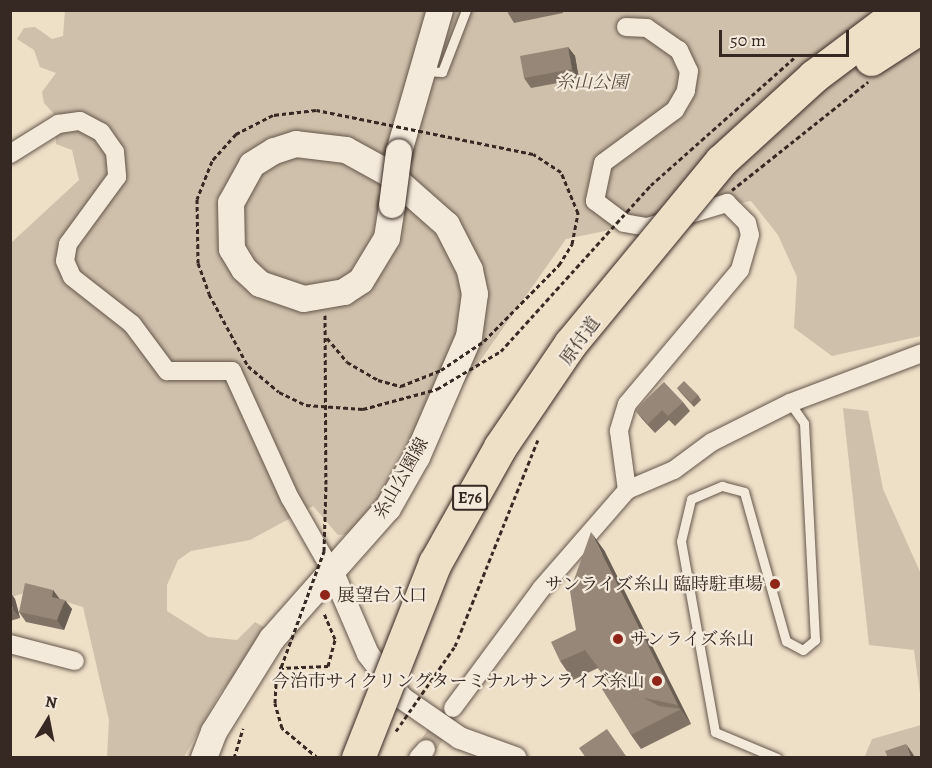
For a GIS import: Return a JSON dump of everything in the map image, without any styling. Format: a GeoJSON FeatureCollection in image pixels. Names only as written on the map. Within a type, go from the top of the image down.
{"type":"FeatureCollection","features":[{"type":"Feature","properties":{"kind":"highway","name":"E76"},"geometry":{"type":"LineString","coordinates":[[358,758],[406,627],[471,497],[534,395],[632,265],[681,205],[766,118],[902,10]]}},
{"type":"Feature","properties":{"kind":"highway","name":"E76"},"geometry":{"type":"LineString","coordinates":[[632,265],[780,126],[921,26]]}},
{"type":"Feature","properties":{"kind":"main road","name":"糸山公園線"},"geometry":{"type":"LineString","coordinates":[[204,758],[214,732],[272,639],[334,575],[388,508],[417,457],[469,337],[475,294],[470,270],[447,225],[425,201],[346,150],[296,144],[274,151],[252,165],[231,203],[232,249],[244,269],[260,284],[304,299],[344,292],[361,281],[387,238],[392,205],[399,152],[420,69],[440,10]]}},
{"type":"Feature","properties":{"kind":"street"},"geometry":{"type":"LineString","coordinates":[[626,27],[647,28],[679,50],[689,70],[686,91],[675,110],[603,163],[595,201],[603,212],[624,223],[647,227],[727,203],[747,223],[750,235],[740,270],[627,404],[619,431],[627,490]]}},
{"type":"Feature","properties":{"kind":"street"},"geometry":{"type":"LineString","coordinates":[[10,154],[58,124],[80,121],[101,132],[115,152],[117,177],[68,244],[65,261],[72,277],[132,324],[167,371],[232,371],[290,498],[334,575],[368,654],[402,698],[460,738],[515,758]]}},
{"type":"Feature","properties":{"kind":"street"},"geometry":{"type":"LineString","coordinates":[[453,708],[541,588],[627,490],[674,471],[712,442],[790,403],[921,353]]}},
{"type":"Feature","properties":{"kind":"street"},"geometry":{"type":"LineString","coordinates":[[10,644],[75,662]]}},
{"type":"Feature","properties":{"kind":"lane"},"geometry":{"type":"LineString","coordinates":[[420,69],[442,72],[466,10]]}},
{"type":"Feature","properties":{"kind":"lane"},"geometry":{"type":"LineString","coordinates":[[777,758],[716,732],[681,541],[691,499],[722,486],[744,492],[786,641],[803,650],[814,640],[804,423],[790,403]]}},
{"type":"Feature","properties":{"kind":"path"},"geometry":{"type":"LineString","coordinates":[[723,199],[870,80]]}},
{"type":"Feature","properties":{"kind":"path"},"geometry":{"type":"LineString","coordinates":[[318,758],[282,728],[275,703],[276,681],[324,551],[326,484],[327,338],[347,362],[378,380],[401,386],[441,370],[484,341],[559,265],[572,244],[578,213],[561,172],[533,154],[316,110],[291,110],[252,124],[223,147],[202,181],[195,220],[198,263],[248,366],[279,392],[338,411],[394,403],[437,389],[501,351],[557,295]]}},
{"type":"Feature","properties":{"kind":"path"},"geometry":{"type":"LineString","coordinates":[[392,736],[436,681],[454,646],[542,430]]}},
{"type":"Feature","properties":{"kind":"path"},"geometry":{"type":"LineString","coordinates":[[273,669],[318,669],[333,658],[335,639],[324,615],[334,575]]}},
{"type":"Feature","properties":{"kind":"path"},"geometry":{"type":"LineString","coordinates":[[234,758],[243,720]]}},
{"type":"Feature","properties":{"kind":"green space","name":"糸山公園"},"geometry":{"type":"Polygon","coordinates":[[[65,10],[921,11],[921,336],[832,356],[794,328],[797,277],[778,235],[751,201],[566,239],[381,501],[350,534],[338,535],[313,506],[250,540],[191,551],[178,560],[167,585],[167,611],[208,637],[237,640],[255,622],[271,631],[220,693],[184,757],[107,757],[109,720],[83,607],[31,591],[11,597],[11,243],[79,180],[72,150],[56,144],[54,114],[44,103],[42,92],[56,73],[40,67],[34,50],[17,39],[24,28],[35,27],[52,39],[63,36],[65,10]]]}},
{"type":"Feature","properties":{"kind":"green space"},"geometry":{"type":"Polygon","coordinates":[[[843,408],[868,411],[883,489],[921,574],[921,701],[914,650],[869,645],[843,408]]]}},
{"type":"Feature","properties":{"kind":"green space"},"geometry":{"type":"Polygon","coordinates":[[[921,725],[921,757],[864,758],[872,739],[921,725]]]}},
{"type":"Feature","properties":{"kind":"building"},"geometry":{"type":"Polygon","coordinates":[[[568,47],[572,69],[524,78],[520,56],[568,47]]]}},
{"type":"Feature","properties":{"kind":"building"},"geometry":{"type":"Polygon","coordinates":[[[684,381],[698,395],[691,402],[677,388],[684,381]]]}},
{"type":"Feature","properties":{"kind":"building"},"geometry":{"type":"Polygon","coordinates":[[[664,382],[683,402],[668,416],[662,410],[648,424],[635,410],[664,382]]]}},
{"type":"Feature","properties":{"kind":"building","name":"サンライズ糸山"},"geometry":{"type":"Polygon","coordinates":[[[591,532],[678,705],[635,696],[600,670],[585,650],[560,661],[551,642],[576,630],[570,591],[591,532]]]}},
{"type":"Feature","properties":{"kind":"building"},"geometry":{"type":"Polygon","coordinates":[[[25,583],[53,590],[52,597],[65,600],[57,620],[19,612],[25,583]]]}},
{"type":"Feature","properties":{"kind":"building"},"geometry":{"type":"Polygon","coordinates":[[[614,683],[635,696],[659,706],[681,709],[631,735],[602,689],[614,683]]]}},
{"type":"Feature","properties":{"kind":"building"},"geometry":{"type":"Polygon","coordinates":[[[607,729],[626,756],[624,758],[586,758],[579,748],[607,729]]]}},
{"type":"Feature","properties":{"kind":"building"},"geometry":{"type":"Polygon","coordinates":[[[906,744],[911,758],[888,758],[885,751],[906,744]]]}},
{"type":"Feature","properties":{"kind":"tunnel"},"geometry":{"type":"LineString","coordinates":[[426,749],[448,715]]}},
{"type":"Feature","properties":{"kind":"place","name":"サンライズ糸山 臨時駐車場"},"geometry":{"type":"Point","coordinates":[775,584]}},
{"type":"Feature","properties":{"kind":"place","name":"展望台入口"},"geometry":{"type":"Point","coordinates":[325,595]}},
{"type":"Feature","properties":{"kind":"place","name":"サンライズ糸山"},"geometry":{"type":"Point","coordinates":[618,639]}},
{"type":"Feature","properties":{"kind":"place","name":"今治市サイクリングターミナルサンライズ糸山"},"geometry":{"type":"Point","coordinates":[657,681]}}]}
